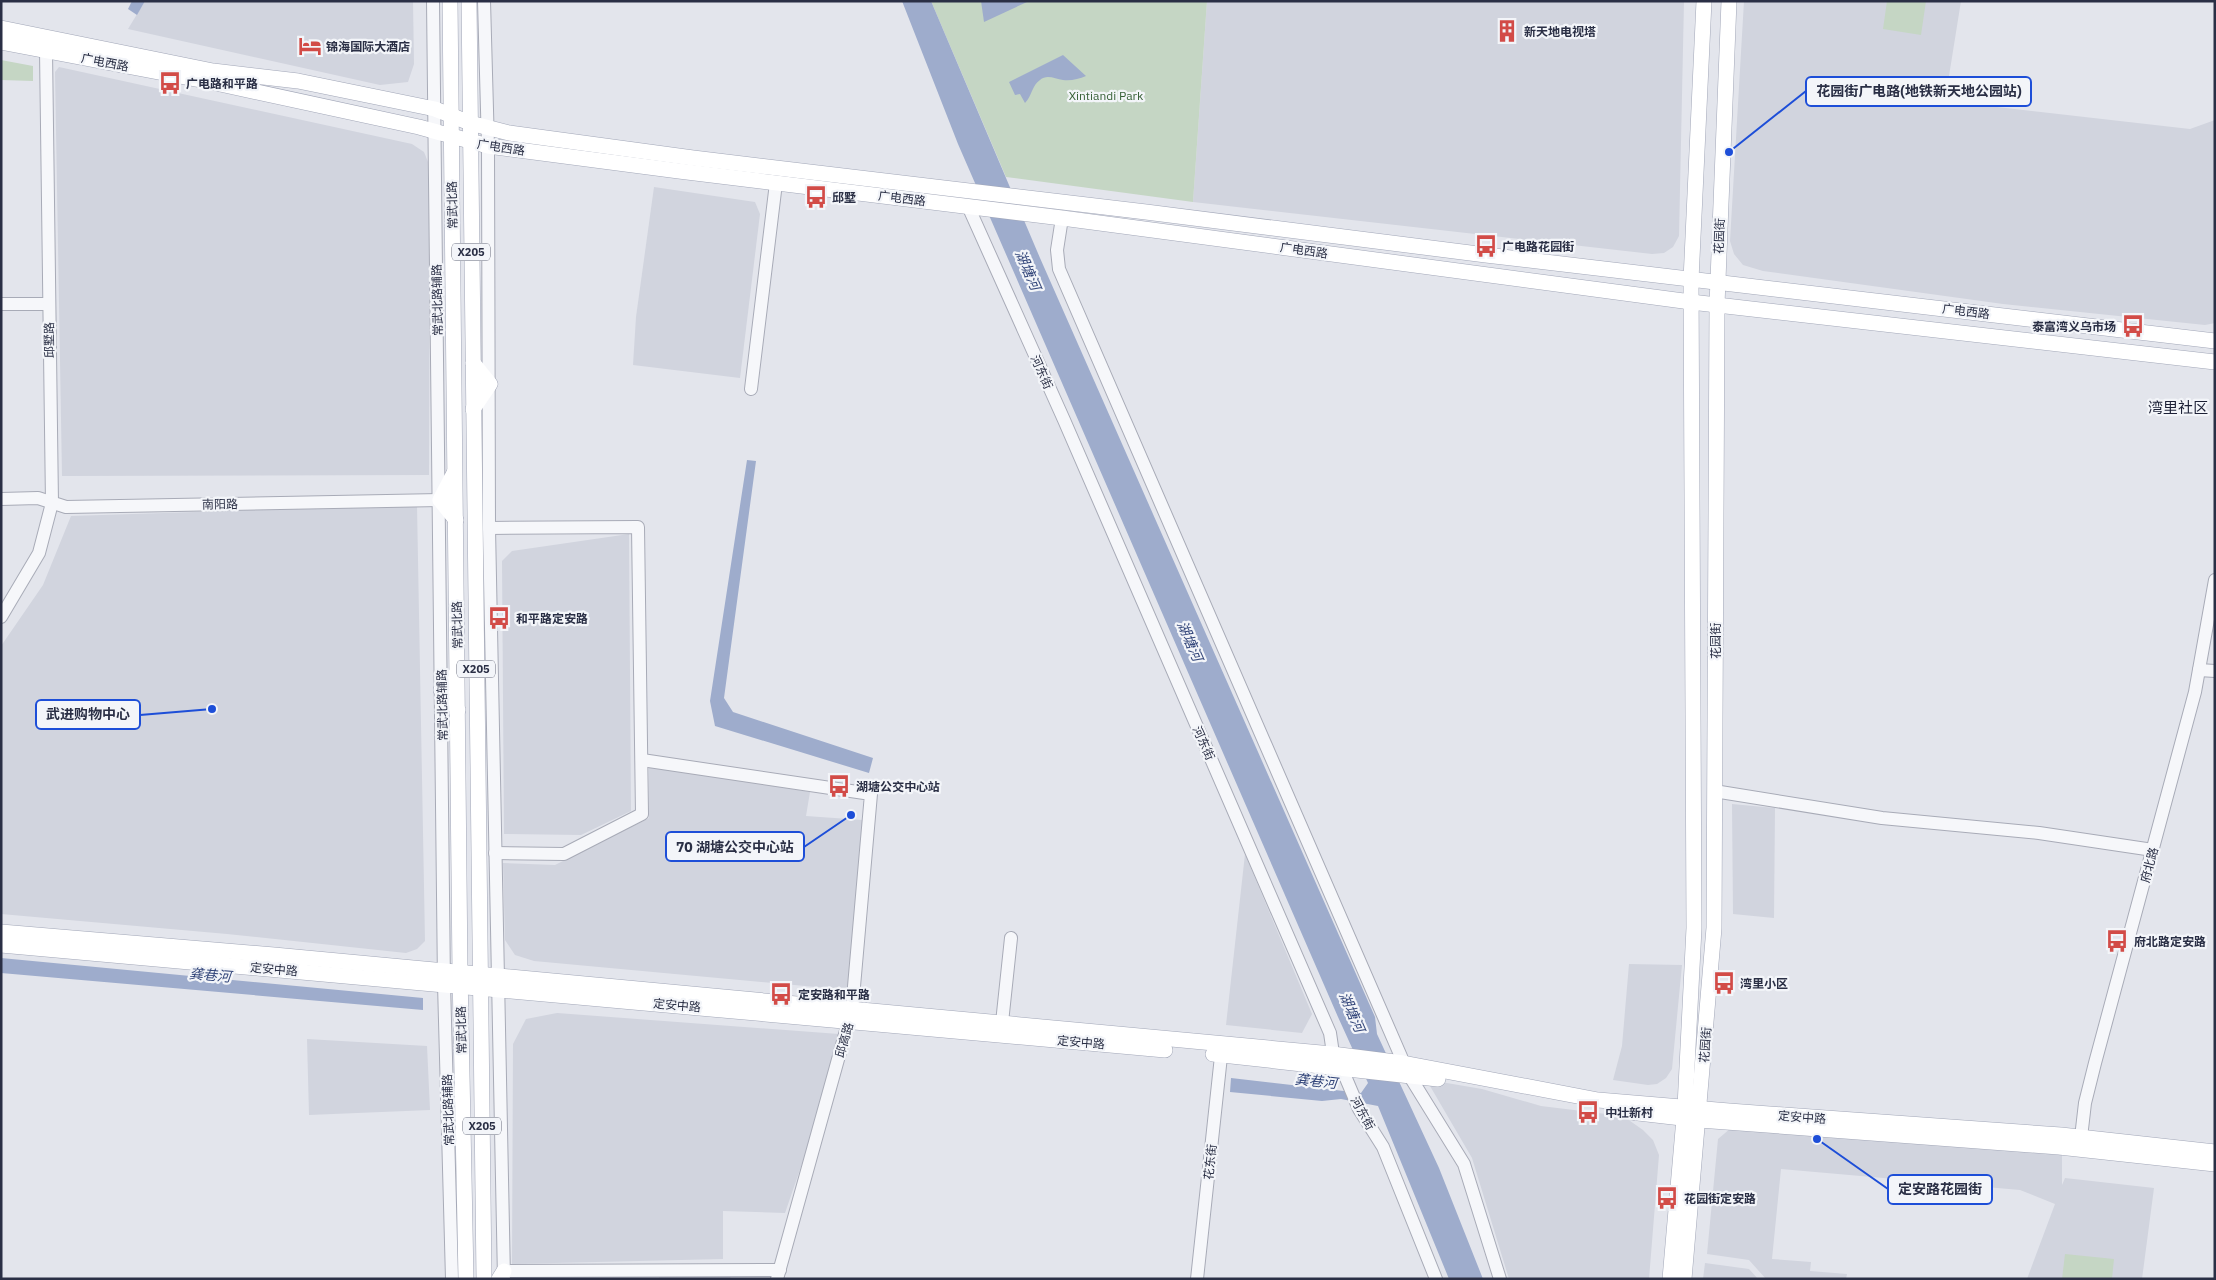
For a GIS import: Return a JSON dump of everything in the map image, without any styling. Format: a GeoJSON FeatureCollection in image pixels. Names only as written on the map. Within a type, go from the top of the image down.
{"type":"FeatureCollection","features":[{"type":"Feature","properties":{"kind":"main road","name":"常武北路"},"geometry":{"type":"LineString","coordinates":[[450,1],[462,1279]]}},
{"type":"Feature","properties":{"kind":"main road","name":"常武北路"},"geometry":{"type":"LineString","coordinates":[[469,1],[479,981],[484,1279]]}},
{"type":"Feature","properties":{"kind":"main road","name":"花园街"},"geometry":{"type":"LineString","coordinates":[[1670,1279],[1684,1113],[1694,928],[1691,280],[1704,1]]}},
{"type":"Feature","properties":{"kind":"main road","name":"花园街"},"geometry":{"type":"LineString","coordinates":[[1684,1279],[1700,1114],[1714,928],[1717,305],[1729,1]]}},
{"type":"Feature","properties":{"kind":"main road","name":"广电西路"},"geometry":{"type":"LineString","coordinates":[[1,28],[213,71],[298,81],[435,109],[470,123],[509,133],[687,157],[1486,255],[1691,280],[1718,281],[2215,342]]}},
{"type":"Feature","properties":{"kind":"main road","name":"广电西路"},"geometry":{"type":"LineString","coordinates":[[1,42],[211,82],[435,131],[488,146],[1026,213],[1691,302],[2215,362]]}},
{"type":"Feature","properties":{"kind":"main road"},"geometry":{"type":"LineString","coordinates":[[473,363],[490,384],[473,409]]}},
{"type":"Feature","properties":{"kind":"main road"},"geometry":{"type":"LineString","coordinates":[[455,471],[440,500],[456,520]]}},
{"type":"Feature","properties":{"kind":"main road"},"geometry":{"type":"LineString","coordinates":[[457,673],[442,690],[458,710]]}},
{"type":"Feature","properties":{"kind":"main road","name":"定安中路"},"geometry":{"type":"LineString","coordinates":[[1,932],[479,981],[851,1014],[1222,1050],[1343,1065],[1401,1068],[1684,1113],[2080,1144],[2215,1152]]}},
{"type":"Feature","properties":{"kind":"main road","name":"定安中路"},"geometry":{"type":"LineString","coordinates":[[1,945],[444,977]]}},
{"type":"Feature","properties":{"kind":"main road","name":"定安中路"},"geometry":{"type":"LineString","coordinates":[[2080,1144],[2215,1164]]}},
{"type":"Feature","properties":{"kind":"street"},"geometry":{"type":"LineString","coordinates":[[433,1],[435,109]]}},
{"type":"Feature","properties":{"kind":"street"},"geometry":{"type":"LineString","coordinates":[[484,1],[488,128],[489,528],[502,1276],[779,1274]]}},
{"type":"Feature","properties":{"kind":"street","name":"邱墅路"},"geometry":{"type":"LineString","coordinates":[[1,617],[39,553],[52,503],[46,51]]}},
{"type":"Feature","properties":{"kind":"street","name":"常武北路辅路"},"geometry":{"type":"LineString","coordinates":[[435,109],[444,977],[462,1279]]}},
{"type":"Feature","properties":{"kind":"street"},"geometry":{"type":"LineString","coordinates":[[751,389],[776,183]]}},
{"type":"Feature","properties":{"kind":"street","name":"河东街"},"geometry":{"type":"LineString","coordinates":[[975,207],[1064,420],[1330,1033],[1359,1109],[1383,1147],[1436,1279]]}},
{"type":"Feature","properties":{"kind":"street"},"geometry":{"type":"LineString","coordinates":[[1062,218],[1057,250],[1059,269],[1401,1068],[1464,1164],[1500,1279]]}},
{"type":"Feature","properties":{"kind":"street"},"geometry":{"type":"LineString","coordinates":[[1,304],[48,304]]}},
{"type":"Feature","properties":{"kind":"street","name":"南阳路"},"geometry":{"type":"LineString","coordinates":[[1,499],[38,498],[66,507],[440,500]]}},
{"type":"Feature","properties":{"kind":"street"},"geometry":{"type":"LineString","coordinates":[[489,528],[638,527],[642,814],[564,854],[495,853]]}},
{"type":"Feature","properties":{"kind":"street","name":"府北路"},"geometry":{"type":"LineString","coordinates":[[2080,1144],[2085,1103],[2095,1063],[2153,850],[2199,670],[2215,580]]}},
{"type":"Feature","properties":{"kind":"street"},"geometry":{"type":"LineString","coordinates":[[2199,670],[2215,671]]}},
{"type":"Feature","properties":{"kind":"street","name":"邱高路"},"geometry":{"type":"LineString","coordinates":[[642,760],[872,794],[851,1014],[779,1274]]}},
{"type":"Feature","properties":{"kind":"street"},"geometry":{"type":"LineString","coordinates":[[1714,791],[1882,818],[2039,833],[2153,850]]}},
{"type":"Feature","properties":{"kind":"street"},"geometry":{"type":"LineString","coordinates":[[1001,1029],[1010,938]]}},
{"type":"Feature","properties":{"kind":"street","name":"花东街"},"geometry":{"type":"LineString","coordinates":[[1197,1279],[1222,1050]]}},
{"type":"Feature","properties":{"kind":"shaded area","name":"锦海国际大酒店"},"geometry":{"type":"Polygon","coordinates":[[[145,1],[413,1],[414,64],[408,82],[380,85],[128,29],[145,1]]]}},
{"type":"Feature","properties":{"kind":"shaded area"},"geometry":{"type":"Polygon","coordinates":[[[1207,1],[1684,1],[1679,236],[1673,247],[1664,253],[1652,254],[1193,202],[1207,1]]]}},
{"type":"Feature","properties":{"kind":"shaded area"},"geometry":{"type":"Polygon","coordinates":[[[1744,1],[1961,1],[1945,101],[2190,129],[2215,120],[2215,323],[2205,325],[2003,304],[1763,271],[1743,265],[1734,254],[1730,241],[1744,1]]]}},
{"type":"Feature","properties":{"kind":"shaded area"},"geometry":{"type":"Polygon","coordinates":[[[59,67],[412,144],[424,152],[430,167],[429,475],[62,476],[55,72],[59,67]]]}},
{"type":"Feature","properties":{"kind":"shaded area"},"geometry":{"type":"Polygon","coordinates":[[[654,187],[755,202],[760,214],[740,378],[633,365],[636,317],[654,187]]]}},
{"type":"Feature","properties":{"kind":"shaded area"},"geometry":{"type":"Polygon","coordinates":[[[417,505],[425,941],[417,949],[406,953],[227,934],[1,914],[1,646],[43,585],[71,516],[417,505]]]}},
{"type":"Feature","properties":{"kind":"shaded area"},"geometry":{"type":"Polygon","coordinates":[[[629,534],[631,811],[581,835],[504,834],[502,561],[512,551],[629,534]]]}},
{"type":"Feature","properties":{"kind":"shaded area"},"geometry":{"type":"Polygon","coordinates":[[[649,765],[810,792],[806,816],[863,820],[848,990],[534,961],[515,955],[505,940],[503,863],[555,865],[649,818],[649,765]]]}},
{"type":"Feature","properties":{"kind":"shaded area"},"geometry":{"type":"Polygon","coordinates":[[[1732,804],[1775,808],[1774,918],[1733,914],[1732,804]]]}},
{"type":"Feature","properties":{"kind":"shaded area"},"geometry":{"type":"Polygon","coordinates":[[[1245,854],[1312,1014],[1302,1033],[1226,1025],[1245,854]]]}},
{"type":"Feature","properties":{"kind":"shaded area"},"geometry":{"type":"Polygon","coordinates":[[[1629,964],[1682,965],[1672,1069],[1666,1078],[1657,1084],[1648,1085],[1613,1080],[1622,1046],[1629,964]]]}},
{"type":"Feature","properties":{"kind":"shaded area"},"geometry":{"type":"Polygon","coordinates":[[[557,1013],[839,1034],[815,1126],[785,1213],[723,1211],[723,1259],[512,1264],[513,1044],[526,1019],[557,1013]]]}},
{"type":"Feature","properties":{"kind":"shaded area"},"geometry":{"type":"Polygon","coordinates":[[[307,1039],[427,1046],[430,1110],[309,1115],[307,1039]]]}},
{"type":"Feature","properties":{"kind":"shaded area"},"geometry":{"type":"Polygon","coordinates":[[[1435,1081],[1482,1089],[1541,1106],[1623,1116],[1643,1130],[1653,1140],[1659,1155],[1649,1279],[1509,1279],[1472,1158],[1430,1086],[1435,1081]]]}},
{"type":"Feature","properties":{"kind":"shaded area"},"geometry":{"type":"Polygon","coordinates":[[[1731,1128],[2062,1155],[2062,1185],[2065,1178],[2154,1188],[2142,1279],[2027,1279],[2055,1204],[2020,1190],[1781,1169],[1772,1259],[1811,1262],[1810,1271],[1847,1274],[1846,1279],[1766,1279],[1749,1260],[1707,1254],[1718,1139],[1731,1128]]]}},
{"type":"Feature","properties":{"kind":"shaded area"},"geometry":{"type":"Polygon","coordinates":[[[1705,1263],[1749,1269],[1758,1279],[1703,1279],[1705,1263]]]}},
{"type":"Feature","properties":{"kind":"shaded area"},"geometry":{"type":"Polygon","coordinates":[[[731,1276],[730,1279],[659,1279],[659,1277],[731,1276]]]}},
{"type":"Feature","properties":{"kind":"green space","name":"Xintiandi Park"},"geometry":{"type":"Polygon","coordinates":[[[931,1],[1207,1],[1193,202],[1006,177],[931,1]]]}},
{"type":"Feature","properties":{"kind":"green space"},"geometry":{"type":"Polygon","coordinates":[[[1887,1],[1926,1],[1921,35],[1883,29],[1887,1]]]}},
{"type":"Feature","properties":{"kind":"green space"},"geometry":{"type":"Polygon","coordinates":[[[1,60],[33,66],[33,81],[1,80],[1,60]]]}},
{"type":"Feature","properties":{"kind":"green space"},"geometry":{"type":"Polygon","coordinates":[[[2065,1254],[2114,1259],[2112,1279],[2062,1279],[2065,1254]]]}},
{"type":"Feature","properties":{"kind":"water"},"geometry":{"type":"Polygon","coordinates":[[[132,1],[145,1],[137,15],[128,9],[132,1]]]}},
{"type":"Feature","properties":{"kind":"water","name":"湖塘河"},"geometry":{"type":"Polygon","coordinates":[[[902,1],[931,1],[1040,258],[1375,1017],[1377,1034],[1439,1168],[1483,1279],[1449,1279],[1378,1106],[1341,1099],[1322,1101],[1230,1092],[1231,1078],[1361,1093],[1368,1083],[958,144],[902,1]]]}},
{"type":"Feature","properties":{"kind":"water"},"geometry":{"type":"Polygon","coordinates":[[[981,1],[1027,1],[1027,2],[984,22],[981,1]]]}},
{"type":"Feature","properties":{"kind":"water"},"geometry":{"type":"Polygon","coordinates":[[[1063,55],[1086,76],[1069,80],[1043,78],[1037,82],[1025,103],[1020,94],[1015,95],[1009,82],[1063,55]]]}},
{"type":"Feature","properties":{"kind":"water"},"geometry":{"type":"Polygon","coordinates":[[[747,460],[756,461],[724,698],[733,712],[873,758],[869,773],[715,726],[710,701],[747,460]]]}},
{"type":"Feature","properties":{"kind":"water"},"geometry":{"type":"Polygon","coordinates":[[[1,958],[423,998],[423,1010],[1,973],[1,958]]]}},
{"type":"Feature","properties":{"kind":"place","name":"新天地电视塔"},"geometry":{"type":"Point","coordinates":[1507,31]}},
{"type":"Feature","properties":{"kind":"place","name":"锦海国际大酒店"},"geometry":{"type":"Point","coordinates":[310,46]}},
{"type":"Feature","properties":{"kind":"place","name":"广电路和平路"},"geometry":{"type":"Point","coordinates":[170,83]}},
{"type":"Feature","properties":{"kind":"place","name":"花园街广电路(地铁新天地公园站)"},"geometry":{"type":"Point","coordinates":[1729,152]}},
{"type":"Feature","properties":{"kind":"place","name":"邱墅"},"geometry":{"type":"Point","coordinates":[816,197]}},
{"type":"Feature","properties":{"kind":"place","name":"广电路花园街"},"geometry":{"type":"Point","coordinates":[1486,246]}},
{"type":"Feature","properties":{"kind":"place","name":"泰富湾义乌市场"},"geometry":{"type":"Point","coordinates":[2133,326]}},
{"type":"Feature","properties":{"kind":"place","name":"和平路定安路"},"geometry":{"type":"Point","coordinates":[499,618]}},
{"type":"Feature","properties":{"kind":"place","name":"武进购物中心"},"geometry":{"type":"Point","coordinates":[212,709]}},
{"type":"Feature","properties":{"kind":"place","name":"湖塘公交中心站"},"geometry":{"type":"Point","coordinates":[839,786]}},
{"type":"Feature","properties":{"kind":"place","name":"70 湖塘公交中心站"},"geometry":{"type":"Point","coordinates":[851,815]}},
{"type":"Feature","properties":{"kind":"place","name":"府北路定安路"},"geometry":{"type":"Point","coordinates":[2117,941]}},
{"type":"Feature","properties":{"kind":"place","name":"湾里小区"},"geometry":{"type":"Point","coordinates":[1724,983]}},
{"type":"Feature","properties":{"kind":"place","name":"定安路和平路"},"geometry":{"type":"Point","coordinates":[781,994]}},
{"type":"Feature","properties":{"kind":"place","name":"中壮新村"},"geometry":{"type":"Point","coordinates":[1588,1112]}},
{"type":"Feature","properties":{"kind":"place","name":"定安路花园街"},"geometry":{"type":"Point","coordinates":[1817,1139]}},
{"type":"Feature","properties":{"kind":"place","name":"花园街定安路"},"geometry":{"type":"Point","coordinates":[1667,1198]}},
{"type":"Feature","properties":{"kind":"district","name":"湾里社区"},"geometry":{"type":"Point","coordinates":[2178,407]}},
{"type":"Feature","properties":{"kind":"water label","name":"龚巷河"},"geometry":{"type":"Point","coordinates":[210,975]}},
{"type":"Feature","properties":{"kind":"water label","name":"龚巷河"},"geometry":{"type":"Point","coordinates":[1316,1081]}}]}
